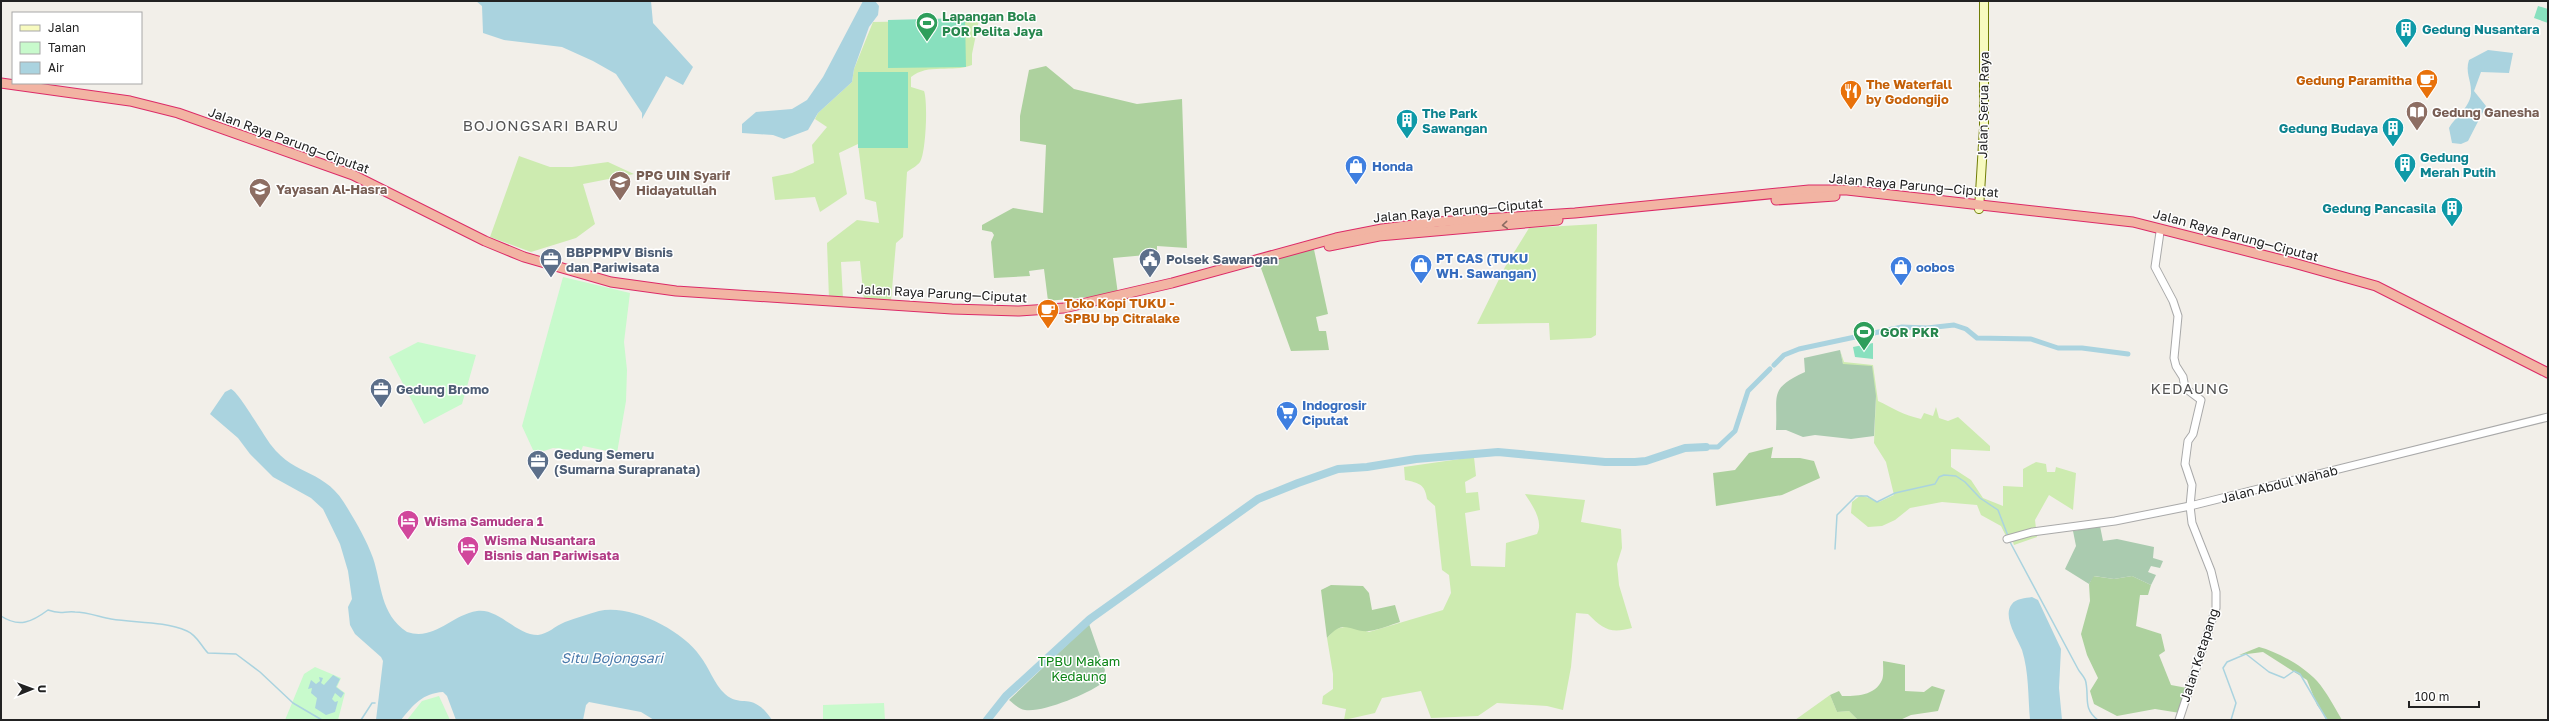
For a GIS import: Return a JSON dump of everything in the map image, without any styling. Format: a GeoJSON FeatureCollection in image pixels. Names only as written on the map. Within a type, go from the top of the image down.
{"type":"FeatureCollection","features":[{"type":"Feature","properties":{"kind":"highway","name":"Jalan Raya Parung—Ciputat"},"geometry":{"type":"LineString","coordinates":[[1,83],[145,104],[278,151]]}},
{"type":"Feature","properties":{"kind":"highway","name":"Jalan Raya Parung—Ciputat"},"geometry":{"type":"LineString","coordinates":[[1,88],[141,107],[196,123],[353,175],[435,219],[524,257],[564,270],[632,288],[861,305],[1019,312],[1064,308],[1172,283],[1382,229],[1606,213],[1831,190],[2132,226],[2160,232],[2314,273],[2374,291],[2548,377]]}},
{"type":"Feature","properties":{"kind":"highway","name":"Jalan Raya Parung—Ciputat"},"geometry":{"type":"LineString","coordinates":[[1979,207],[2133,222],[2371,285],[2548,373]]}},
{"type":"Feature","properties":{"kind":"main road","name":"Jalan Serua Raya"},"geometry":{"type":"LineString","coordinates":[[1979,207],[1984,138],[1984,1]]}},
{"type":"Feature","properties":{"kind":"street","name":"Jalan Ketapang"},"geometry":{"type":"LineString","coordinates":[[2160,232],[2155,267],[2173,301],[2178,316],[2174,344],[2174,362],[2183,377],[2185,388],[2201,400],[2193,434],[2187,444],[2185,464],[2192,486],[2190,506],[2192,523],[2211,572],[2217,602],[2214,617],[2179,720]]}},
{"type":"Feature","properties":{"kind":"street","name":"Jalan Abdul Wahab"},"geometry":{"type":"LineString","coordinates":[[2009,538],[2036,531],[2115,521],[2190,506],[2548,417]]}},
{"type":"Feature","properties":{"kind":"green space"},"geometry":{"type":"Polygon","coordinates":[[[2538,6],[2548,9],[2548,23],[2534,18],[2538,6]]]}},
{"type":"Feature","properties":{"kind":"green space","name":"Lapangan Bola POR Pelita Jaya"},"geometry":{"type":"Polygon","coordinates":[[[965,18],[966,67],[888,68],[888,20],[965,18]]]}},
{"type":"Feature","properties":{"kind":"green space"},"geometry":{"type":"Polygon","coordinates":[[[979,20],[972,54],[972,65],[956,68],[925,70],[911,77],[911,87],[924,91],[926,105],[926,127],[924,149],[920,162],[907,172],[903,237],[896,243],[891,301],[864,300],[860,261],[841,262],[843,299],[829,299],[827,243],[857,220],[879,223],[876,202],[865,199],[858,144],[839,153],[847,194],[820,212],[815,197],[775,200],[772,177],[792,173],[814,163],[812,145],[827,127],[815,119],[818,113],[852,82],[854,69],[873,22],[979,20]]]}},
{"type":"Feature","properties":{"kind":"green space"},"geometry":{"type":"Polygon","coordinates":[[[1046,66],[1074,89],[1137,104],[1182,99],[1187,248],[1157,246],[1157,254],[1113,258],[1118,294],[1048,301],[1044,269],[1029,271],[1030,276],[994,278],[991,242],[994,235],[992,232],[982,230],[982,225],[1013,208],[1043,213],[1046,145],[1020,141],[1020,116],[1029,70],[1046,66]]]}},
{"type":"Feature","properties":{"kind":"green space"},"geometry":{"type":"Polygon","coordinates":[[[858,72],[908,72],[908,148],[858,148],[858,72]]]}},
{"type":"Feature","properties":{"kind":"green space"},"geometry":{"type":"Polygon","coordinates":[[[519,156],[550,167],[572,167],[608,162],[634,174],[583,184],[595,224],[576,238],[531,252],[490,237],[519,156]]]}},
{"type":"Feature","properties":{"kind":"green space"},"geometry":{"type":"Polygon","coordinates":[[[1597,224],[1596,335],[1591,338],[1550,340],[1549,323],[1477,324],[1505,267],[1529,228],[1597,224]]]}},
{"type":"Feature","properties":{"kind":"green space"},"geometry":{"type":"Polygon","coordinates":[[[1313,245],[1328,314],[1316,317],[1319,331],[1326,331],[1329,350],[1291,351],[1258,260],[1313,245]]]}},
{"type":"Feature","properties":{"kind":"green space"},"geometry":{"type":"Polygon","coordinates":[[[563,277],[630,293],[624,342],[627,370],[626,401],[617,453],[583,446],[581,451],[553,448],[538,453],[533,450],[522,426],[563,277]]]}},
{"type":"Feature","properties":{"kind":"green space"},"geometry":{"type":"Polygon","coordinates":[[[418,342],[476,355],[462,404],[424,424],[389,357],[418,342]]]}},
{"type":"Feature","properties":{"kind":"green space","name":"GOR PKR"},"geometry":{"type":"Polygon","coordinates":[[[1873,343],[1873,359],[1855,357],[1853,347],[1873,343]]]}},
{"type":"Feature","properties":{"kind":"green space"},"geometry":{"type":"Polygon","coordinates":[[[1840,350],[1844,362],[1873,365],[1878,401],[1903,413],[1921,419],[1924,413],[1933,416],[1936,407],[1939,418],[1948,421],[1958,417],[1990,446],[1990,451],[1951,449],[1951,467],[1971,480],[1983,498],[2003,506],[2003,486],[2023,487],[2023,469],[2036,462],[2046,464],[2047,472],[2055,472],[2056,467],[2076,473],[2073,510],[2049,495],[2035,520],[2037,537],[2014,545],[2011,536],[2007,538],[2001,526],[1981,515],[1977,505],[1942,502],[1910,508],[1895,520],[1882,526],[1868,527],[1851,513],[1852,502],[1861,495],[1879,502],[1894,495],[1886,462],[1874,443],[1876,396],[1843,364],[1840,350]]]}},
{"type":"Feature","properties":{"kind":"green space"},"geometry":{"type":"Polygon","coordinates":[[[1840,350],[1843,364],[1872,366],[1876,396],[1874,436],[1851,439],[1815,435],[1803,437],[1786,430],[1776,430],[1777,394],[1785,383],[1805,372],[1804,358],[1840,350]]]}},
{"type":"Feature","properties":{"kind":"green space"},"geometry":{"type":"Polygon","coordinates":[[[1773,447],[1771,458],[1800,458],[1814,461],[1820,478],[1782,495],[1716,506],[1713,473],[1735,470],[1749,453],[1773,447]]]}},
{"type":"Feature","properties":{"kind":"green space"},"geometry":{"type":"Polygon","coordinates":[[[1474,457],[1476,476],[1465,482],[1466,493],[1478,492],[1480,510],[1465,513],[1471,566],[1505,567],[1506,543],[1537,534],[1539,529],[1538,519],[1534,508],[1525,494],[1585,500],[1581,522],[1621,529],[1622,548],[1617,564],[1619,585],[1632,628],[1624,630],[1607,629],[1588,614],[1576,613],[1571,667],[1563,710],[1547,706],[1497,703],[1478,716],[1431,718],[1421,691],[1382,698],[1375,713],[1344,720],[1346,709],[1322,704],[1323,696],[1333,689],[1333,674],[1327,638],[1335,629],[1349,626],[1369,632],[1443,610],[1451,593],[1449,575],[1442,570],[1435,506],[1427,499],[1423,487],[1414,482],[1405,480],[1404,467],[1474,457]]]}},
{"type":"Feature","properties":{"kind":"green space"},"geometry":{"type":"Polygon","coordinates":[[[2100,526],[2103,541],[2117,539],[2154,547],[2153,558],[2163,561],[2160,568],[2151,566],[2148,572],[2156,575],[2151,585],[2132,576],[2114,579],[2094,576],[2089,584],[2065,569],[2076,546],[2073,531],[2100,526]]]}},
{"type":"Feature","properties":{"kind":"green space"},"geometry":{"type":"Polygon","coordinates":[[[2093,576],[2114,579],[2132,576],[2151,585],[2148,595],[2140,595],[2136,626],[2161,634],[2165,651],[2159,655],[2171,685],[2187,688],[2180,713],[2155,709],[2117,716],[2094,704],[2090,691],[2098,678],[2087,655],[2081,634],[2090,601],[2089,584],[2093,576]]]}},
{"type":"Feature","properties":{"kind":"green space"},"geometry":{"type":"Polygon","coordinates":[[[1331,585],[1363,586],[1369,593],[1372,610],[1395,605],[1400,622],[1381,629],[1369,631],[1362,631],[1348,627],[1338,628],[1327,638],[1321,590],[1331,585]]]}},
{"type":"Feature","properties":{"kind":"green space","name":"TPBU Makam Kedaung"},"geometry":{"type":"Polygon","coordinates":[[[1089,624],[1105,670],[1101,684],[1086,693],[1042,709],[1025,710],[1009,700],[1089,624]]]}},
{"type":"Feature","properties":{"kind":"green space"},"geometry":{"type":"Polygon","coordinates":[[[2259,647],[2290,660],[2311,675],[2324,690],[2342,720],[2328,720],[2317,705],[2307,680],[2263,652],[2239,655],[2259,647]]]}},
{"type":"Feature","properties":{"kind":"green space"},"geometry":{"type":"Polygon","coordinates":[[[1883,661],[1905,665],[1905,691],[1924,692],[1932,686],[1945,690],[1938,711],[1911,715],[1900,720],[1858,720],[1849,711],[1837,712],[1830,695],[1839,691],[1842,696],[1853,696],[1865,694],[1875,689],[1883,678],[1883,661]]]}},
{"type":"Feature","properties":{"kind":"green space"},"geometry":{"type":"Polygon","coordinates":[[[315,667],[341,678],[337,687],[345,693],[338,720],[285,720],[304,674],[315,667]]]}},
{"type":"Feature","properties":{"kind":"green space"},"geometry":{"type":"Polygon","coordinates":[[[1830,695],[1837,712],[1849,711],[1858,720],[1795,720],[1830,695]]]}},
{"type":"Feature","properties":{"kind":"green space"},"geometry":{"type":"Polygon","coordinates":[[[439,696],[450,720],[407,720],[422,701],[439,696]]]}},
{"type":"Feature","properties":{"kind":"green space"},"geometry":{"type":"Polygon","coordinates":[[[884,703],[885,720],[823,720],[823,705],[884,703]]]}},
{"type":"Feature","properties":{"kind":"water"},"geometry":{"type":"Polygon","coordinates":[[[476,1],[651,1],[653,23],[693,67],[683,85],[666,76],[642,119],[642,113],[616,74],[593,61],[562,47],[504,40],[483,33],[482,6],[476,1]]]}},
{"type":"Feature","properties":{"kind":"water"},"geometry":{"type":"Polygon","coordinates":[[[863,1],[875,1],[879,6],[878,15],[869,27],[854,69],[852,82],[818,113],[808,130],[784,139],[773,135],[742,133],[742,124],[756,112],[792,109],[807,100],[823,77],[863,1]]]}},
{"type":"Feature","properties":{"kind":"water"},"geometry":{"type":"Polygon","coordinates":[[[2488,50],[2513,53],[2509,73],[2481,72],[2474,91],[2486,106],[2468,141],[2461,144],[2452,143],[2449,128],[2469,102],[2471,96],[2468,72],[2469,60],[2488,50]]]}},
{"type":"Feature","properties":{"kind":"water","name":"Situ Bojongsari"},"geometry":{"type":"Polygon","coordinates":[[[231,389],[239,397],[271,445],[281,456],[290,463],[321,479],[339,496],[348,509],[371,552],[387,608],[398,625],[407,632],[417,634],[426,633],[468,613],[485,611],[493,613],[522,631],[538,635],[545,633],[565,622],[599,611],[626,611],[640,615],[669,628],[692,646],[725,694],[737,700],[747,701],[759,705],[772,720],[654,720],[641,712],[589,702],[586,705],[583,720],[456,720],[447,696],[443,692],[424,697],[410,709],[401,720],[376,720],[383,661],[381,657],[355,634],[350,625],[348,607],[352,599],[348,571],[340,544],[323,509],[311,498],[273,477],[250,454],[238,438],[210,414],[225,392],[231,389]]]}},
{"type":"Feature","properties":{"kind":"water"},"geometry":{"type":"Polygon","coordinates":[[[2032,597],[2038,600],[2061,649],[2059,688],[2062,720],[2030,720],[2027,676],[2024,658],[2009,621],[2009,609],[2013,602],[2032,597]]]}},
{"type":"Feature","properties":{"kind":"water"},"geometry":{"type":"Polygon","coordinates":[[[333,675],[340,679],[336,687],[344,693],[341,698],[335,693],[332,699],[335,702],[338,701],[335,712],[326,715],[315,708],[317,698],[311,693],[312,688],[308,689],[311,680],[316,684],[320,681],[319,677],[323,678],[321,683],[324,685],[333,675]]]}},
{"type":"Feature","properties":{"kind":"waterway"},"geometry":{"type":"LineString","coordinates":[[1774,365],[1784,355],[1799,349],[1902,327],[1927,328],[1954,325],[1966,329],[1977,338],[2031,339],[2058,348],[2082,348],[2128,354]]}},
{"type":"Feature","properties":{"kind":"waterway"},"geometry":{"type":"LineString","coordinates":[[1710,447],[1718,447],[1735,431],[1748,391],[1770,369]]}},
{"type":"Feature","properties":{"kind":"waterway"},"geometry":{"type":"LineString","coordinates":[[987,720],[1006,696],[1090,619],[1258,499],[1298,483],[1338,469],[1367,467],[1416,459],[1498,452],[1605,462],[1635,462],[1646,461],[1685,448],[1706,447]]}},
{"type":"Feature","properties":{"kind":"waterway"},"geometry":{"type":"LineString","coordinates":[[1835,549],[1837,515],[1856,496],[1867,496],[1877,502],[1895,493],[1935,484],[1939,477],[1944,475],[1956,476],[1965,482],[1980,498],[1998,510],[2008,536]]}},
{"type":"Feature","properties":{"kind":"waterway"},"geometry":{"type":"LineString","coordinates":[[2010,542],[2078,669],[2086,681],[2088,707],[2093,716],[2098,720]]}},
{"type":"Feature","properties":{"kind":"waterway"},"geometry":{"type":"LineString","coordinates":[[1,616],[8,620],[20,623],[36,618],[48,610],[59,613],[84,613],[111,619],[169,625],[194,635],[208,653],[236,654],[260,672],[293,703],[322,720]]}},
{"type":"Feature","properties":{"kind":"waterway"},"geometry":{"type":"LineString","coordinates":[[2231,720],[2236,703],[2223,668],[2227,662],[2246,654],[2269,672],[2284,678],[2294,671],[2300,674],[2327,720]]}},
{"type":"Feature","properties":{"kind":"waterway"},"geometry":{"type":"LineString","coordinates":[[361,720],[372,703],[375,703]]}},
{"type":"Feature","properties":{"kind":"place","name":"Lapangan Bola POR Pelita Jaya"},"geometry":{"type":"Point","coordinates":[927,42]}},
{"type":"Feature","properties":{"kind":"place","name":"Gedung Nusantara"},"geometry":{"type":"Point","coordinates":[2406,48]}},
{"type":"Feature","properties":{"kind":"place","name":"Gedung Paramitha"},"geometry":{"type":"Point","coordinates":[2427,100]}},
{"type":"Feature","properties":{"kind":"place","name":"The Waterfall by Godongijo"},"geometry":{"type":"Point","coordinates":[1851,110]}},
{"type":"Feature","properties":{"kind":"place","name":"Gedung Ganesha"},"geometry":{"type":"Point","coordinates":[2417,132]}},
{"type":"Feature","properties":{"kind":"place","name":"The Park Sawangan"},"geometry":{"type":"Point","coordinates":[1407,140]}},
{"type":"Feature","properties":{"kind":"place","name":"Gedung Budaya"},"geometry":{"type":"Point","coordinates":[2393,148]}},
{"type":"Feature","properties":{"kind":"place","name":"Gedung Merah Putih"},"geometry":{"type":"Point","coordinates":[2405,184]}},
{"type":"Feature","properties":{"kind":"place","name":"Honda"},"geometry":{"type":"Point","coordinates":[1356,186]}},
{"type":"Feature","properties":{"kind":"place","name":"PPG UIN Syarif Hidayatullah"},"geometry":{"type":"Point","coordinates":[620,202]}},
{"type":"Feature","properties":{"kind":"place","name":"Yayasan Al-Hasra"},"geometry":{"type":"Point","coordinates":[260,208]}},
{"type":"Feature","properties":{"kind":"place","name":"Gedung Pancasila"},"geometry":{"type":"Point","coordinates":[2452,228]}},
{"type":"Feature","properties":{"kind":"place","name":"BBPPMPV Bisnis dan Pariwisata"},"geometry":{"type":"Point","coordinates":[551,278]}},
{"type":"Feature","properties":{"kind":"place","name":"Polsek Sawangan"},"geometry":{"type":"Point","coordinates":[1150,278]}},
{"type":"Feature","properties":{"kind":"place","name":"PT CAS (TUKU WH. Sawangan)"},"geometry":{"type":"Point","coordinates":[1421,284]}},
{"type":"Feature","properties":{"kind":"place","name":"oobos"},"geometry":{"type":"Point","coordinates":[1901,286]}},
{"type":"Feature","properties":{"kind":"place","name":"Toko Kopi TUKU - SPBU bp Citralake"},"geometry":{"type":"Point","coordinates":[1048,330]}},
{"type":"Feature","properties":{"kind":"place","name":"GOR PKR"},"geometry":{"type":"Point","coordinates":[1864,352]}},
{"type":"Feature","properties":{"kind":"place","name":"Gedung Bromo"},"geometry":{"type":"Point","coordinates":[381,408]}},
{"type":"Feature","properties":{"kind":"place","name":"Indogrosir Ciputat"},"geometry":{"type":"Point","coordinates":[1287,432]}},
{"type":"Feature","properties":{"kind":"place","name":"Gedung Semeru (Sumarna Surapranata)"},"geometry":{"type":"Point","coordinates":[538,480]}},
{"type":"Feature","properties":{"kind":"place","name":"Wisma Samudera 1"},"geometry":{"type":"Point","coordinates":[408,540]}},
{"type":"Feature","properties":{"kind":"place","name":"Wisma Nusantara Bisnis dan Pariwisata"},"geometry":{"type":"Point","coordinates":[468,566]}},
{"type":"Feature","properties":{"kind":"district","name":"BOJONGSARI BARU"},"geometry":{"type":"Point","coordinates":[541,126]}},
{"type":"Feature","properties":{"kind":"district","name":"KEDAUNG"},"geometry":{"type":"Point","coordinates":[2190,389]}}]}
